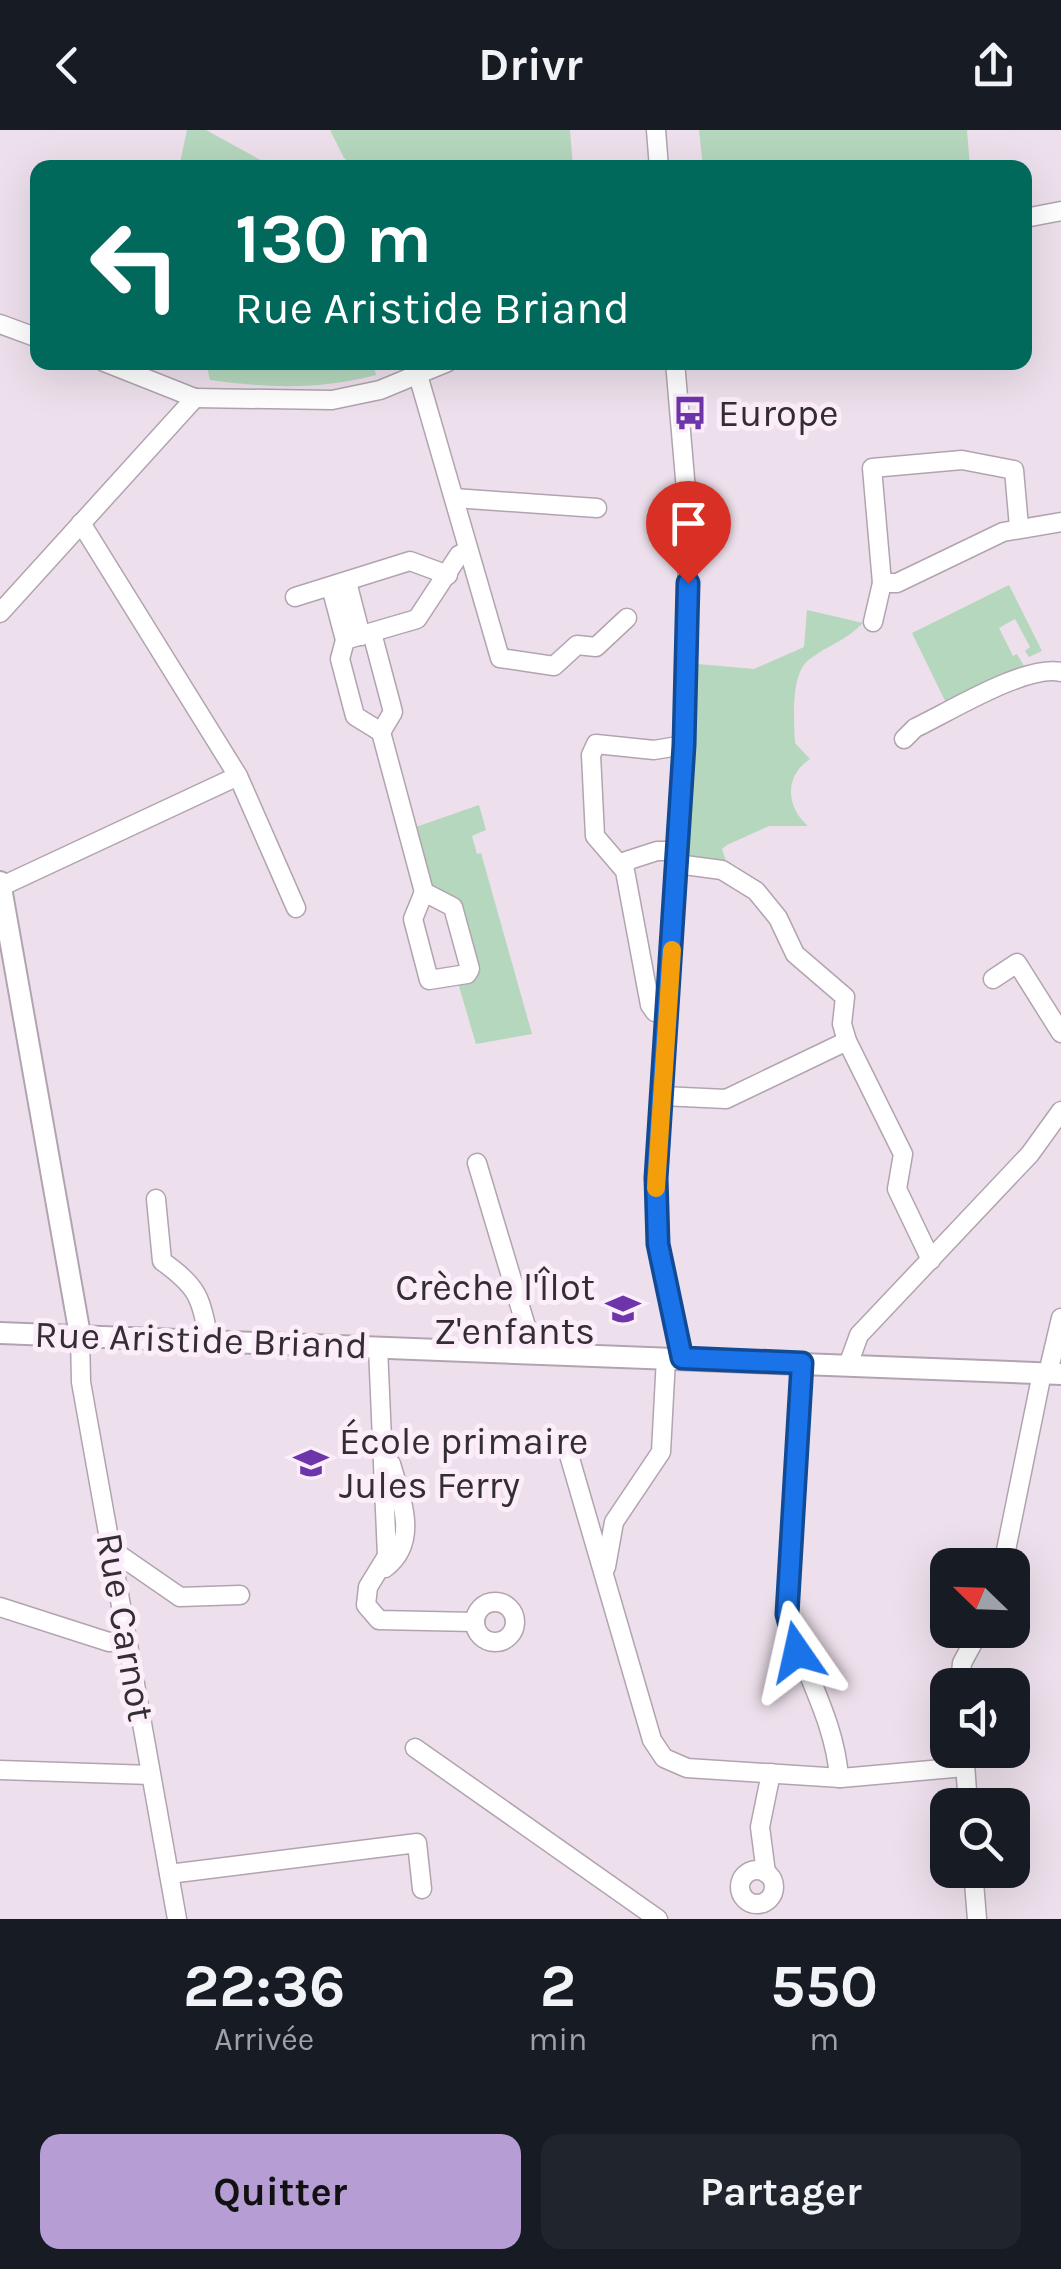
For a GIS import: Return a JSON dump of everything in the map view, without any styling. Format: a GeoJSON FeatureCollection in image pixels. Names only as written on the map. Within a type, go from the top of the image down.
{"type":"FeatureCollection","features":[{"type":"Feature","properties":{"kind":"main road"},"geometry":{"type":"LineString","coordinates":[[0,885],[80,1335]]}},
{"type":"Feature","properties":{"kind":"main road","name":"Rue Aristide Briand"},"geometry":{"type":"LineString","coordinates":[[0,1332],[1050,1373]]}},
{"type":"Feature","properties":{"kind":"street"},"geometry":{"type":"LineString","coordinates":[[656,130],[658,160]]}},
{"type":"Feature","properties":{"kind":"street"},"geometry":{"type":"LineString","coordinates":[[1032,216],[1061,210]]}},
{"type":"Feature","properties":{"kind":"street"},"geometry":{"type":"LineString","coordinates":[[0,324],[30,335]]}},
{"type":"Feature","properties":{"kind":"street"},"geometry":{"type":"LineString","coordinates":[[124,370],[195,398],[332,400],[380,390],[430,370]]}},
{"type":"Feature","properties":{"kind":"street"},"geometry":{"type":"LineString","coordinates":[[606,1577],[614,1522],[661,1452],[674,1358],[658,1244],[662,1096],[684,745],[688,545],[676,370]]}},
{"type":"Feature","properties":{"kind":"street"},"geometry":{"type":"LineString","coordinates":[[418,375],[503,660],[554,666],[577,645],[596,647],[628,618]]}},
{"type":"Feature","properties":{"kind":"street"},"geometry":{"type":"LineString","coordinates":[[0,613],[195,398]]}},
{"type":"Feature","properties":{"kind":"street"},"geometry":{"type":"LineString","coordinates":[[874,622],[882,583],[871,473],[877,466],[920,467],[962,460],[1014,470],[1019,528]]}},
{"type":"Feature","properties":{"kind":"street"},"geometry":{"type":"LineString","coordinates":[[454,498],[597,508]]}},
{"type":"Feature","properties":{"kind":"street"},"geometry":{"type":"LineString","coordinates":[[882,583],[897,583],[1019,528],[1061,522]]}},
{"type":"Feature","properties":{"kind":"street"},"geometry":{"type":"LineString","coordinates":[[81,524],[238,776],[296,908]]}},
{"type":"Feature","properties":{"kind":"street"},"geometry":{"type":"LineString","coordinates":[[424,892],[453,907],[470,969],[466,974],[429,980],[413,919],[424,892],[381,732],[355,716],[340,659],[360,636],[418,619],[459,555],[468,550]]}},
{"type":"Feature","properties":{"kind":"street"},"geometry":{"type":"LineString","coordinates":[[295,598],[339,585],[356,575],[410,561],[448,574]]}},
{"type":"Feature","properties":{"kind":"street"},"geometry":{"type":"LineString","coordinates":[[339,585],[393,712],[381,732]]}},
{"type":"Feature","properties":{"kind":"street"},"geometry":{"type":"LineString","coordinates":[[904,739],[915,728],[1026,676],[1061,672]]}},
{"type":"Feature","properties":{"kind":"street"},"geometry":{"type":"LineString","coordinates":[[668,1014],[654,1012],[650,1005],[633,903],[620,863],[595,836],[593,750],[596,744],[654,750],[684,745]]}},
{"type":"Feature","properties":{"kind":"street"},"geometry":{"type":"LineString","coordinates":[[0,885],[238,776]]}},
{"type":"Feature","properties":{"kind":"street"},"geometry":{"type":"LineString","coordinates":[[620,863],[657,850],[722,870],[756,892],[778,918],[795,954],[846,997],[842,1024],[847,1041],[904,1154],[897,1188],[931,1260]]}},
{"type":"Feature","properties":{"kind":"street"},"geometry":{"type":"LineString","coordinates":[[994,979],[1017,963],[1061,1033]]}},
{"type":"Feature","properties":{"kind":"street"},"geometry":{"type":"LineString","coordinates":[[662,1096],[726,1099],[847,1041]]}},
{"type":"Feature","properties":{"kind":"street"},"geometry":{"type":"LineString","coordinates":[[848,1365],[860,1335],[1030,1154],[1061,1111]]}},
{"type":"Feature","properties":{"kind":"street"},"geometry":{"type":"LineString","coordinates":[[477,1163],[534,1353]]}},
{"type":"Feature","properties":{"kind":"street"},"geometry":{"type":"LineString","coordinates":[[156,1198],[162,1261],[192,1282],[200,1296],[209,1340]]}},
{"type":"Feature","properties":{"kind":"street"},"geometry":{"type":"LineString","coordinates":[[1006,1548],[1061,1318]]}},
{"type":"Feature","properties":{"kind":"street","name":"Rue Carnot"},"geometry":{"type":"LineString","coordinates":[[80,1335],[80,1372],[177,1919]]}},
{"type":"Feature","properties":{"kind":"street"},"geometry":{"type":"LineString","coordinates":[[378,1347],[387,1556],[366,1593],[368,1610],[376,1618],[397,1623],[474,1622]]}},
{"type":"Feature","properties":{"kind":"street"},"geometry":{"type":"LineString","coordinates":[[802,1363],[787,1614],[797,1652],[825,1711],[839,1778]]}},
{"type":"Feature","properties":{"kind":"street"},"geometry":{"type":"LineString","coordinates":[[569,1455],[659,1752],[679,1766],[839,1778],[930,1763]]}},
{"type":"Feature","properties":{"kind":"street"},"geometry":{"type":"LineString","coordinates":[[112,1550],[180,1597],[240,1595]]}},
{"type":"Feature","properties":{"kind":"street"},"geometry":{"type":"LineString","coordinates":[[0,1607],[109,1642],[127,1641]]}},
{"type":"Feature","properties":{"kind":"street"},"geometry":{"type":"LineString","coordinates":[[416,1748],[658,1919]]}},
{"type":"Feature","properties":{"kind":"street"},"geometry":{"type":"LineString","coordinates":[[0,1770],[151,1775]]}},
{"type":"Feature","properties":{"kind":"street"},"geometry":{"type":"LineString","coordinates":[[766,1873],[760,1826],[770,1774]]}},
{"type":"Feature","properties":{"kind":"street"},"geometry":{"type":"LineString","coordinates":[[169,1874],[417,1843],[422,1889]]}},
{"type":"Feature","properties":{"kind":"street"},"geometry":{"type":"LineString","coordinates":[[974,1888],[977,1919]]}},
{"type":"Feature","properties":{"kind":"green space"},"geometry":{"type":"Polygon","coordinates":[[[187,130],[206,130],[260,160],[181,160],[187,130]]]}},
{"type":"Feature","properties":{"kind":"green space"},"geometry":{"type":"Polygon","coordinates":[[[330,130],[570,130],[572,160],[346,160],[330,130]]]}},
{"type":"Feature","properties":{"kind":"green space"},"geometry":{"type":"Polygon","coordinates":[[[699,130],[967,130],[969,160],[702,160],[699,130]]]}},
{"type":"Feature","properties":{"kind":"green space"},"geometry":{"type":"Polygon","coordinates":[[[208,370],[375,370],[376,375],[293,386],[210,380],[208,370]]]}},
{"type":"Feature","properties":{"kind":"green space"},"geometry":{"type":"Polygon","coordinates":[[[1009,585],[1042,651],[1029,657],[1025,651],[1030,647],[1015,619],[999,628],[1013,656],[1017,654],[1027,671],[949,709],[912,633],[1009,585]]]}},
{"type":"Feature","properties":{"kind":"green space"},"geometry":{"type":"Polygon","coordinates":[[[807,610],[863,623],[810,659],[799,675],[795,743],[810,759],[796,774],[791,792],[795,810],[808,826],[769,826],[727,845],[722,849],[727,864],[687,860],[698,664],[754,669],[804,647],[807,610]]]}},
{"type":"Feature","properties":{"kind":"green space"},"geometry":{"type":"Polygon","coordinates":[[[479,805],[486,830],[472,836],[477,854],[481,853],[532,1034],[476,1044],[458,983],[473,978],[459,902],[427,884],[413,828],[479,805]]]}},
{"type":"Feature","properties":{"kind":"slow traffic"},"geometry":{"type":"LineString","coordinates":[[656,1188],[672,950]]}},
{"type":"Feature","properties":{"kind":"place","name":"Europe"},"geometry":{"type":"Point","coordinates":[690,413]}},
{"type":"Feature","properties":{"kind":"place","name":"Crèche l'Îlot Z'enfants"},"geometry":{"type":"Point","coordinates":[623,1309]}},
{"type":"Feature","properties":{"kind":"place","name":"École primaire Jules Ferry"},"geometry":{"type":"Point","coordinates":[311,1463]}},
{"type":"Feature","properties":{"kind":"route"},"geometry":{"type":"LineString","coordinates":[[688,583],[684,745],[656,1178],[658,1244],[682,1358],[802,1363],[787,1614],[797,1652]]}}]}
